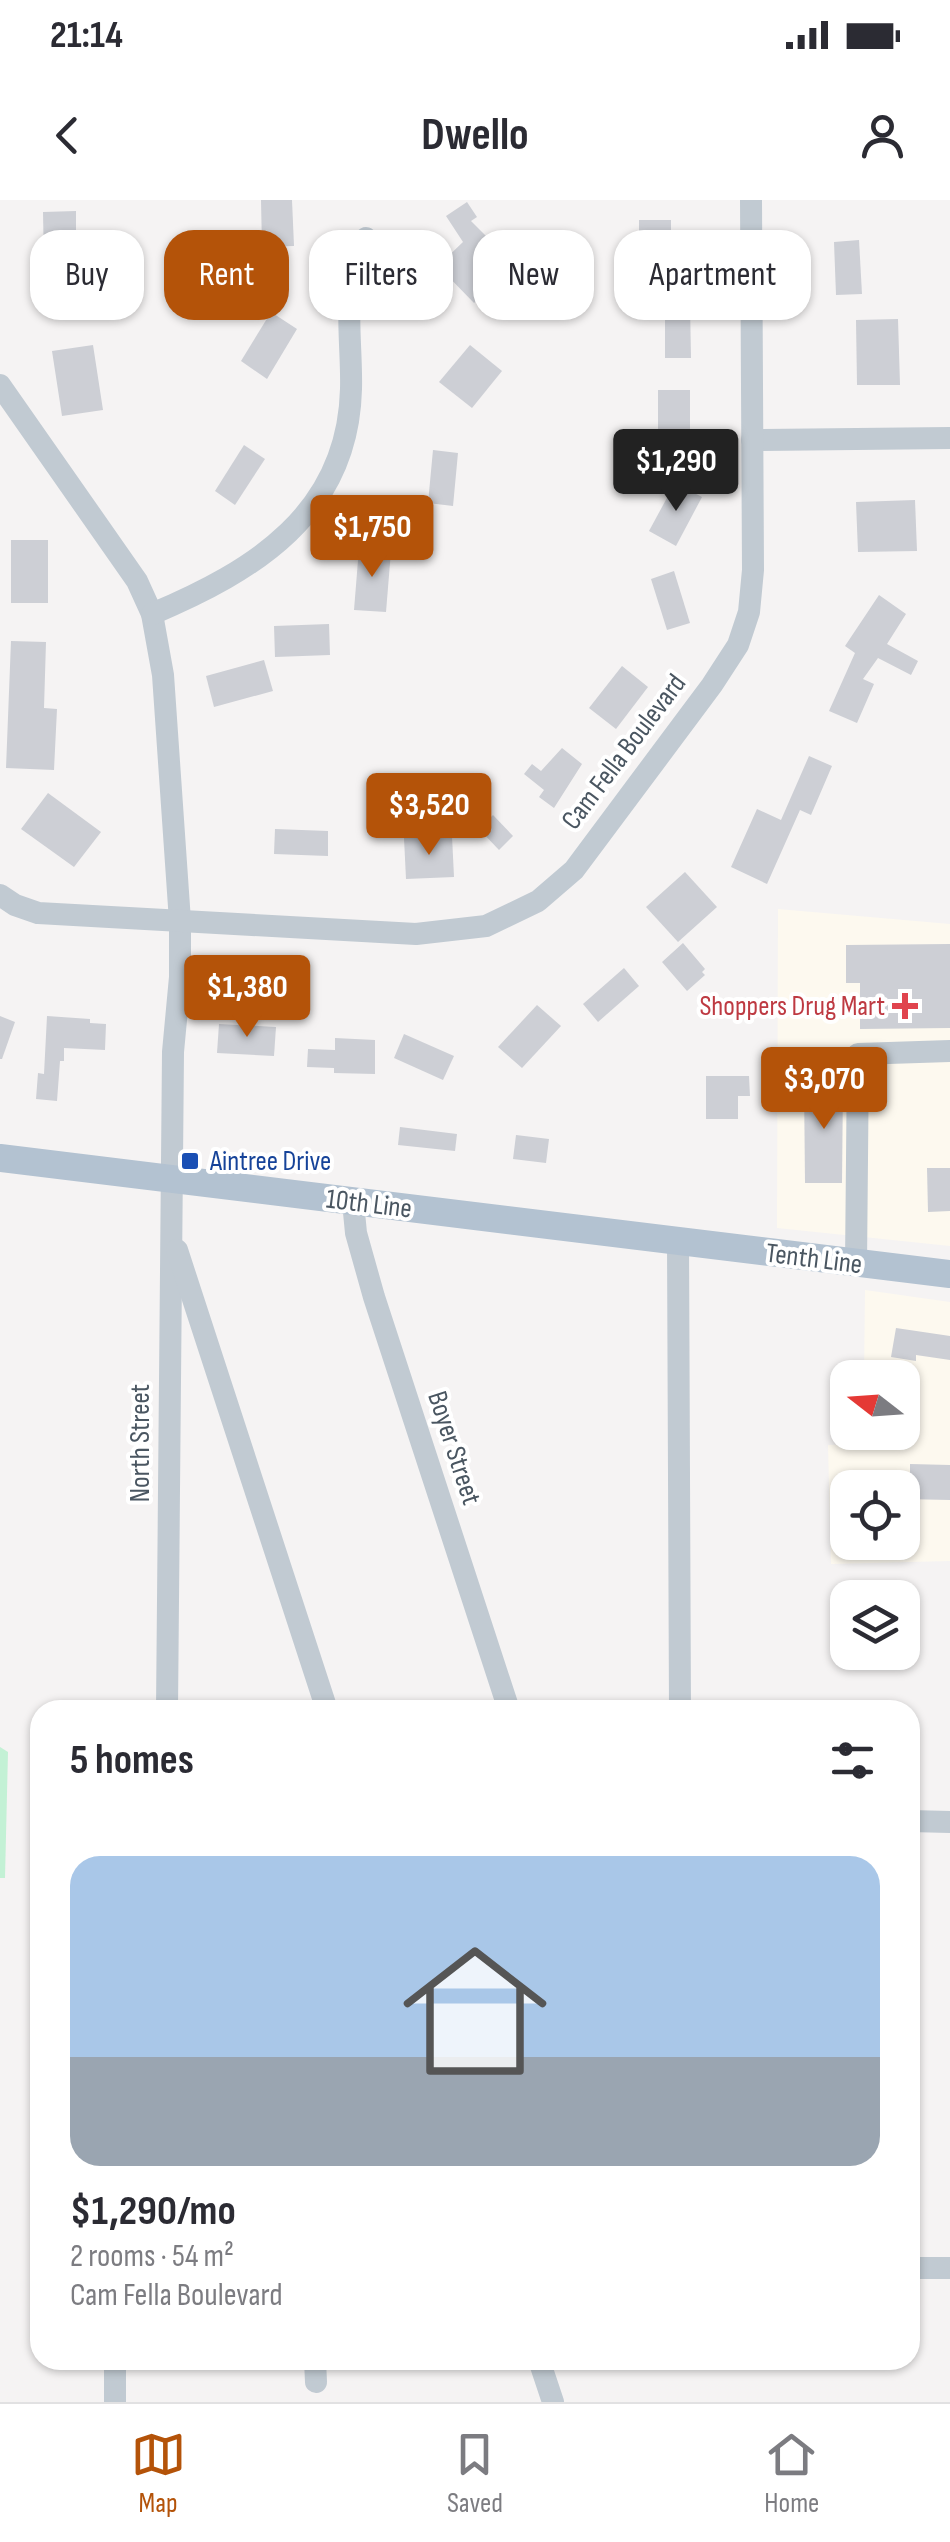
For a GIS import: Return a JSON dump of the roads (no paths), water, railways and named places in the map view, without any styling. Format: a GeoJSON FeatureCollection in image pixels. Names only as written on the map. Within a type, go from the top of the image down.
{"type":"FeatureCollection","features":[{"type":"Feature","properties":{"kind":"main road","name":"10th Line"},"geometry":{"type":"LineString","coordinates":[[0,1158],[678,1242]]}},
{"type":"Feature","properties":{"kind":"main road","name":"Tenth Line"},"geometry":{"type":"LineString","coordinates":[[678,1242],[950,1274]]}},
{"type":"Feature","properties":{"kind":"street","name":"Cam Fella Boulevard"},"geometry":{"type":"LineString","coordinates":[[0,894],[15,905],[38,912],[416,934],[486,926],[555,889],[586,854],[712,685],[738,645],[749,612],[753,570],[750,200]]}},
{"type":"Feature","properties":{"kind":"street"},"geometry":{"type":"LineString","coordinates":[[152,614],[203,592],[257,561],[298,526],[322,490],[340,449],[351,394],[352,320]]}},
{"type":"Feature","properties":{"kind":"street"},"geometry":{"type":"LineString","coordinates":[[0,385],[137,581],[152,614],[163,675],[180,920],[172,1177]]}},
{"type":"Feature","properties":{"kind":"street"},"geometry":{"type":"LineString","coordinates":[[752,440],[950,438]]}},
{"type":"Feature","properties":{"kind":"street"},"geometry":{"type":"LineString","coordinates":[[856,1264],[858,1054],[950,1051]]}},
{"type":"Feature","properties":{"kind":"street","name":"North Street"},"geometry":{"type":"LineString","coordinates":[[167,1700],[172,1177]]}},
{"type":"Feature","properties":{"kind":"street","name":"Boyer Street"},"geometry":{"type":"LineString","coordinates":[[354,1202],[356,1233],[374,1297],[506,1700]]}},
{"type":"Feature","properties":{"kind":"street"},"geometry":{"type":"LineString","coordinates":[[172,1233],[324,1700]]}},
{"type":"Feature","properties":{"kind":"street"},"geometry":{"type":"LineString","coordinates":[[678,1242],[680,1700]]}},
{"type":"Feature","properties":{"kind":"street"},"geometry":{"type":"LineString","coordinates":[[920,1821],[950,1822]]}},
{"type":"Feature","properties":{"kind":"street"},"geometry":{"type":"LineString","coordinates":[[920,2268],[950,2268]]}},
{"type":"Feature","properties":{"kind":"street"},"geometry":{"type":"LineString","coordinates":[[114,2370],[115,2402]]}},
{"type":"Feature","properties":{"kind":"street"},"geometry":{"type":"LineString","coordinates":[[542,2370],[553,2402]]}},
{"type":"Feature","properties":{"kind":"place","name":"Shoppers Drug Mart"},"geometry":{"type":"Point","coordinates":[905,1006]}},
{"type":"Feature","properties":{"kind":"place","name":"Aintree Drive"},"geometry":{"type":"Point","coordinates":[190,1161]}}]}
